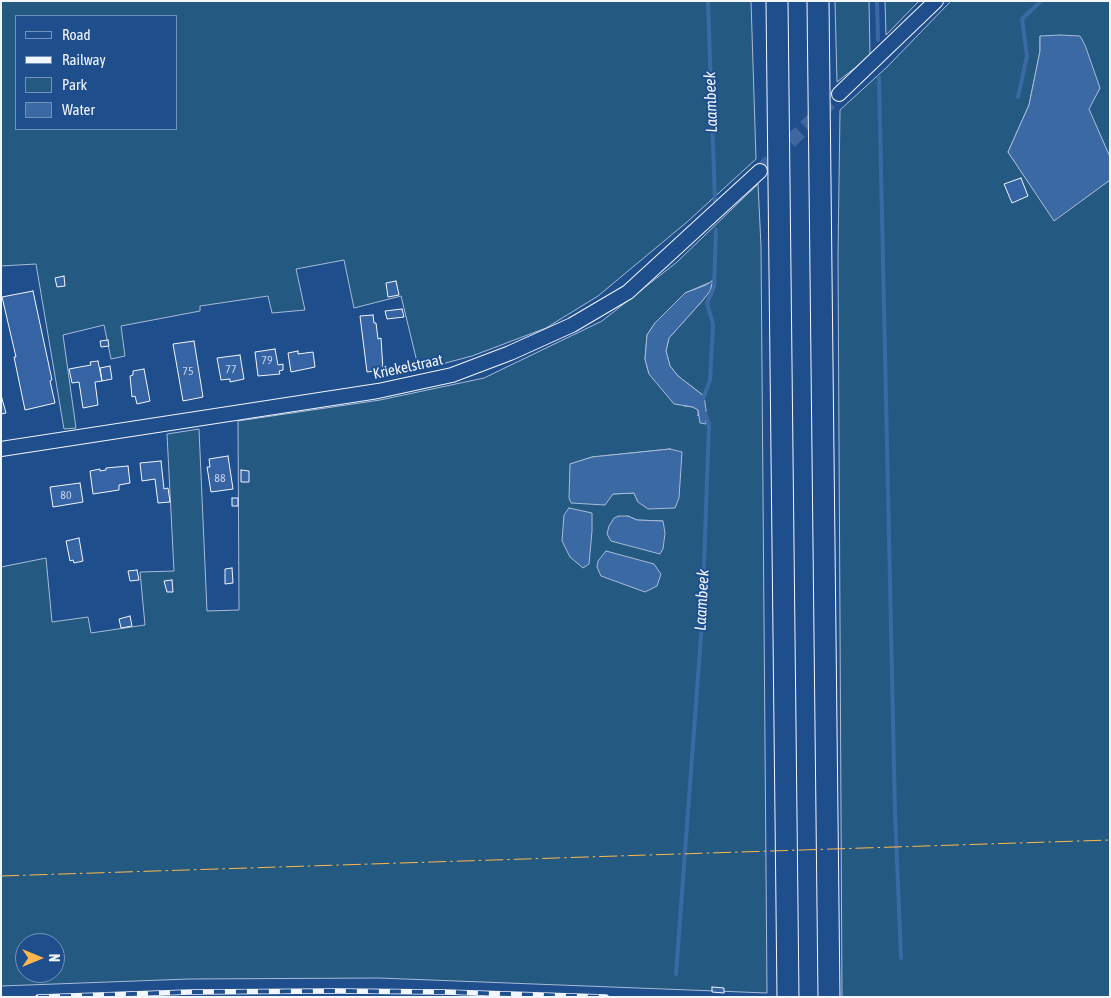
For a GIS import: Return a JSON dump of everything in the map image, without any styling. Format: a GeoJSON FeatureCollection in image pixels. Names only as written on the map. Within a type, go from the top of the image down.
{"type":"FeatureCollection","features":[{"type":"Feature","properties":{"kind":"highway"},"geometry":{"type":"LineString","coordinates":[[777,1],[788,997]]}},
{"type":"Feature","properties":{"kind":"highway"},"geometry":{"type":"LineString","coordinates":[[818,1],[829,997]]}},
{"type":"Feature","properties":{"kind":"street"},"geometry":{"type":"LineString","coordinates":[[839,94],[936,1]]}},
{"type":"Feature","properties":{"kind":"street","name":"Kriekelstraat"},"geometry":{"type":"LineString","coordinates":[[1,449],[378,391],[452,375],[510,353],[572,325],[628,292],[760,171]]}},
{"type":"Feature","properties":{"kind":"green space"},"geometry":{"type":"Polygon","coordinates":[[[1,1],[751,1],[756,159],[687,222],[598,296],[546,328],[472,356],[419,370],[401,296],[354,308],[344,260],[296,269],[305,310],[272,313],[268,296],[200,306],[200,311],[121,326],[125,356],[111,359],[104,325],[63,335],[76,428],[64,429],[36,264],[1,266],[1,1]]]}},
{"type":"Feature","properties":{"kind":"green space"},"geometry":{"type":"Polygon","coordinates":[[[835,1],[869,1],[870,56],[837,82],[835,1]]]}},
{"type":"Feature","properties":{"kind":"green space"},"geometry":{"type":"Polygon","coordinates":[[[885,1],[919,1],[886,35],[885,1]]]}},
{"type":"Feature","properties":{"kind":"green space"},"geometry":{"type":"Polygon","coordinates":[[[951,1],[1110,1],[1110,157],[1088,109],[1100,88],[1040,36],[1040,51],[1029,105],[1008,152],[1054,220],[1110,180],[1110,997],[842,997],[838,255],[840,110],[887,67],[951,1]]]}},
{"type":"Feature","properties":{"kind":"green space"},"geometry":{"type":"Polygon","coordinates":[[[758,184],[761,246],[767,993],[379,978],[189,979],[1,986],[1,567],[46,558],[52,622],[88,617],[91,633],[145,625],[140,572],[174,571],[167,434],[199,429],[207,611],[239,610],[238,421],[380,400],[484,378],[602,321],[677,262],[758,184]],[[713,281],[685,293],[655,323],[647,335],[645,359],[649,374],[684,406],[693,407],[698,410],[698,416],[704,396],[678,376],[670,366],[666,351],[669,338],[710,291],[713,281]],[[670,449],[592,457],[570,464],[613,494],[634,493],[638,502],[670,449]],[[628,516],[611,541],[663,521],[637,520],[628,516]]]}},
{"type":"Feature","properties":{"kind":"water"},"geometry":{"type":"Polygon","coordinates":[[[1040,36],[1080,36],[1100,88],[1089,109],[1110,157],[1110,180],[1054,221],[1008,152],[1029,105],[1040,51],[1040,36]]]}},
{"type":"Feature","properties":{"kind":"water"},"geometry":{"type":"Polygon","coordinates":[[[713,280],[710,291],[669,338],[666,351],[670,366],[678,376],[704,396],[706,424],[700,423],[698,410],[693,407],[674,404],[649,374],[645,359],[647,335],[655,323],[685,293],[706,285],[713,280]]]}},
{"type":"Feature","properties":{"kind":"water"},"geometry":{"type":"Polygon","coordinates":[[[670,449],[682,452],[679,498],[675,508],[648,509],[638,502],[634,493],[613,494],[605,505],[571,503],[569,498],[570,464],[592,457],[670,449]]]}},
{"type":"Feature","properties":{"kind":"water"},"geometry":{"type":"Polygon","coordinates":[[[569,508],[592,513],[589,564],[583,568],[570,557],[562,541],[564,515],[569,508]]]}},
{"type":"Feature","properties":{"kind":"water"},"geometry":{"type":"Polygon","coordinates":[[[628,516],[637,520],[663,521],[665,533],[663,549],[660,554],[611,541],[607,534],[609,526],[614,518],[628,516]]]}},
{"type":"Feature","properties":{"kind":"water"},"geometry":{"type":"Polygon","coordinates":[[[606,551],[654,564],[661,574],[657,586],[645,592],[601,576],[597,567],[598,561],[606,551]]]}},
{"type":"Feature","properties":{"kind":"building"},"geometry":{"type":"Polygon","coordinates":[[[1021,178],[1028,196],[1012,203],[1004,184],[1021,178]]]}},
{"type":"Feature","properties":{"kind":"building"},"geometry":{"type":"Polygon","coordinates":[[[64,276],[65,286],[57,287],[55,278],[64,276]]]}},
{"type":"Feature","properties":{"kind":"building"},"geometry":{"type":"Polygon","coordinates":[[[396,281],[399,295],[388,297],[386,283],[396,281]]]}},
{"type":"Feature","properties":{"kind":"building"},"geometry":{"type":"Polygon","coordinates":[[[33,291],[55,403],[25,410],[14,357],[16,357],[2,297],[33,291]]]}},
{"type":"Feature","properties":{"kind":"building"},"geometry":{"type":"Polygon","coordinates":[[[402,309],[404,317],[387,319],[385,311],[402,309]]]}},
{"type":"Feature","properties":{"kind":"building"},"geometry":{"type":"Polygon","coordinates":[[[373,315],[378,339],[381,338],[383,370],[367,372],[360,316],[373,315]]]}},
{"type":"Feature","properties":{"kind":"building"},"geometry":{"type":"Polygon","coordinates":[[[108,340],[109,346],[101,347],[100,341],[108,340]]]}},
{"type":"Feature","properties":{"kind":"building"},"geometry":{"type":"Polygon","coordinates":[[[194,341],[203,397],[183,401],[173,344],[194,341]]]}},
{"type":"Feature","properties":{"kind":"building"},"geometry":{"type":"Polygon","coordinates":[[[275,349],[278,365],[283,364],[283,370],[279,371],[280,374],[258,376],[255,352],[275,349]]]}},
{"type":"Feature","properties":{"kind":"building"},"geometry":{"type":"Polygon","coordinates":[[[298,351],[298,354],[313,352],[315,367],[291,372],[288,353],[298,351]]]}},
{"type":"Feature","properties":{"kind":"building"},"geometry":{"type":"Polygon","coordinates":[[[240,355],[244,379],[230,382],[230,379],[221,380],[217,358],[240,355]]]}},
{"type":"Feature","properties":{"kind":"building"},"geometry":{"type":"Polygon","coordinates":[[[98,361],[102,381],[95,382],[98,405],[83,408],[79,382],[72,383],[69,369],[91,365],[90,362],[98,361]]]}},
{"type":"Feature","properties":{"kind":"building"},"geometry":{"type":"Polygon","coordinates":[[[110,366],[112,379],[102,381],[100,368],[110,366]]]}},
{"type":"Feature","properties":{"kind":"building"},"geometry":{"type":"Polygon","coordinates":[[[144,369],[150,401],[137,404],[135,396],[132,397],[130,376],[133,375],[133,371],[144,369]]]}},
{"type":"Feature","properties":{"kind":"building"},"geometry":{"type":"Polygon","coordinates":[[[1,395],[6,413],[1,414],[1,395]]]}},
{"type":"Feature","properties":{"kind":"building"},"geometry":{"type":"Polygon","coordinates":[[[228,456],[233,489],[211,492],[207,467],[210,467],[209,459],[228,456]]]}},
{"type":"Feature","properties":{"kind":"building"},"geometry":{"type":"Polygon","coordinates":[[[161,461],[164,489],[168,488],[170,502],[158,503],[155,479],[142,481],[140,463],[161,461]]]}},
{"type":"Feature","properties":{"kind":"building"},"geometry":{"type":"Polygon","coordinates":[[[128,466],[130,483],[119,485],[119,490],[93,494],[90,471],[128,466]]]}},
{"type":"Feature","properties":{"kind":"building"},"geometry":{"type":"Polygon","coordinates":[[[241,470],[249,471],[249,482],[241,482],[241,470]]]}},
{"type":"Feature","properties":{"kind":"building"},"geometry":{"type":"Polygon","coordinates":[[[80,483],[83,502],[53,507],[50,487],[80,483]]]}},
{"type":"Feature","properties":{"kind":"building"},"geometry":{"type":"Polygon","coordinates":[[[232,498],[238,498],[238,506],[232,506],[232,498]]]}},
{"type":"Feature","properties":{"kind":"building"},"geometry":{"type":"Polygon","coordinates":[[[79,538],[83,561],[74,563],[73,560],[70,561],[66,541],[79,538]]]}},
{"type":"Feature","properties":{"kind":"building"},"geometry":{"type":"Polygon","coordinates":[[[232,568],[233,583],[225,584],[225,569],[232,568]]]}},
{"type":"Feature","properties":{"kind":"building"},"geometry":{"type":"Polygon","coordinates":[[[137,570],[139,580],[130,581],[128,571],[137,570]]]}},
{"type":"Feature","properties":{"kind":"building"},"geometry":{"type":"Polygon","coordinates":[[[172,580],[173,592],[167,592],[164,581],[172,580]]]}},
{"type":"Feature","properties":{"kind":"building"},"geometry":{"type":"Polygon","coordinates":[[[130,616],[132,626],[121,628],[119,619],[130,616]]]}},
{"type":"Feature","properties":{"kind":"building"},"geometry":{"type":"Polygon","coordinates":[[[712,987],[724,988],[724,993],[712,992],[712,987]]]}},
{"type":"Feature","properties":{"kind":"waterway","name":"Laambeek"},"geometry":{"type":"LineString","coordinates":[[708,1],[715,202]]}},
{"type":"Feature","properties":{"kind":"waterway"},"geometry":{"type":"LineString","coordinates":[[877,1],[878,40]]}},
{"type":"Feature","properties":{"kind":"waterway"},"geometry":{"type":"LineString","coordinates":[[1018,97],[1027,56],[1022,19],[1041,1]]}},
{"type":"Feature","properties":{"kind":"waterway"},"geometry":{"type":"LineString","coordinates":[[879,77],[895,812],[901,958]]}},
{"type":"Feature","properties":{"kind":"waterway","name":"Laambeek"},"geometry":{"type":"LineString","coordinates":[[703,399],[710,380],[713,324],[707,303],[714,287],[716,230]]}},
{"type":"Feature","properties":{"kind":"waterway","name":"Laambeek"},"geometry":{"type":"LineString","coordinates":[[676,974],[702,622],[709,424],[705,413]]}},
{"type":"Feature","properties":{"kind":"tunnel"},"geometry":{"type":"LineString","coordinates":[[760,171],[839,94]]}},
{"type":"Feature","properties":{"kind":"railway"},"geometry":{"type":"LineString","coordinates":[[38,997],[191,992],[337,991],[606,997]]}},
{"type":"Feature","properties":{"kind":"power"},"geometry":{"type":"LineString","coordinates":[[1,876],[1110,840]]}}]}
